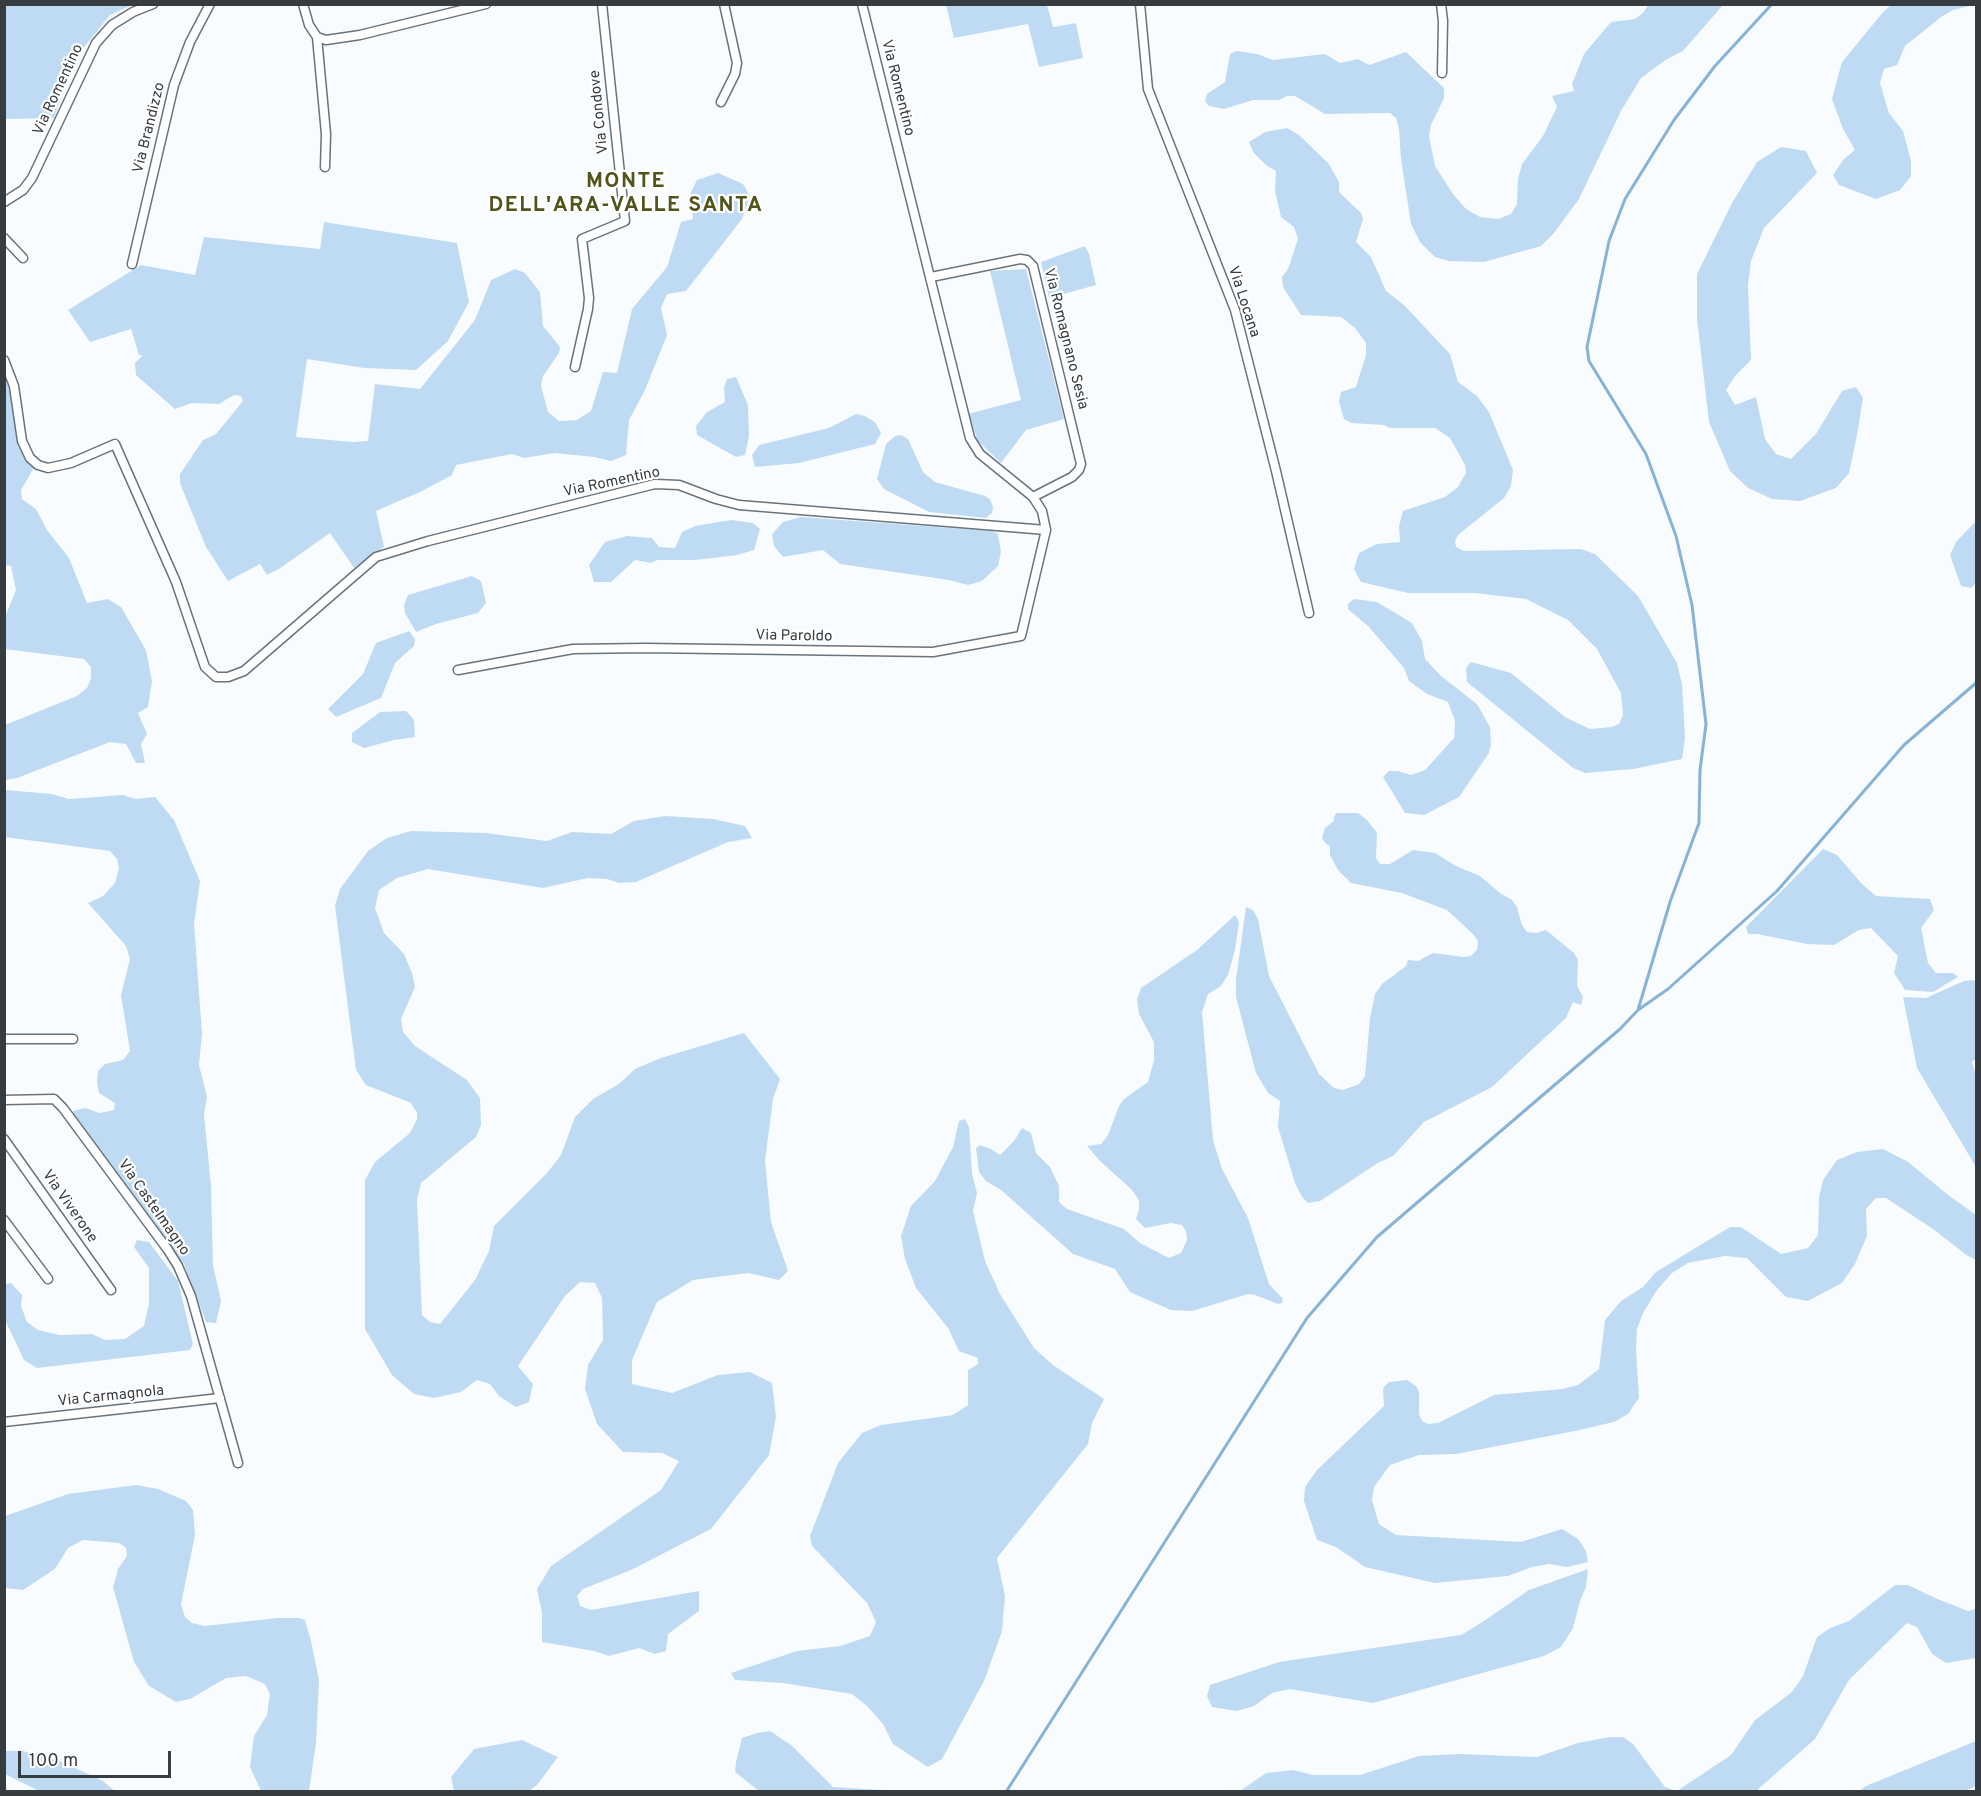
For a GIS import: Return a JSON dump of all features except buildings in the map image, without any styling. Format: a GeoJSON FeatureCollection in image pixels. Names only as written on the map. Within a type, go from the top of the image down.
{"type":"FeatureCollection","features":[{"type":"Feature","properties":{"kind":"street","name":"Via Romentino"},"geometry":{"type":"LineString","coordinates":[[4,202],[22,190],[32,178],[96,43],[118,22],[133,12],[153,4]]}},
{"type":"Feature","properties":{"kind":"street","name":"Via Brandizzo"},"geometry":{"type":"LineString","coordinates":[[132,264],[172,91],[184,57],[210,4]]}},
{"type":"Feature","properties":{"kind":"street"},"geometry":{"type":"LineString","coordinates":[[303,4],[309,25],[316,37],[326,134],[325,167]]}},
{"type":"Feature","properties":{"kind":"street"},"geometry":{"type":"LineString","coordinates":[[316,37],[326,40],[360,35],[486,4]]}},
{"type":"Feature","properties":{"kind":"street","name":"Via Condove"},"geometry":{"type":"LineString","coordinates":[[575,367],[588,309],[588,287],[582,239],[625,220],[602,4]]}},
{"type":"Feature","properties":{"kind":"street"},"geometry":{"type":"LineString","coordinates":[[721,102],[735,74],[737,63],[723,4]]}},
{"type":"Feature","properties":{"kind":"street","name":"Via Romentino"},"geometry":{"type":"LineString","coordinates":[[4,360],[14,386],[22,441],[30,458],[38,465],[48,468],[71,463],[115,444],[176,582],[205,668],[216,677],[228,677],[244,671],[376,557],[428,541],[655,484],[679,485],[739,505],[1046,530],[1042,511],[1033,497],[980,454],[970,438],[862,4]]}},
{"type":"Feature","properties":{"kind":"street","name":"Via Locana"},"geometry":{"type":"LineString","coordinates":[[1140,4],[1148,89],[1234,310],[1276,471],[1309,613]]}},
{"type":"Feature","properties":{"kind":"street"},"geometry":{"type":"LineString","coordinates":[[1441,4],[1442,73]]}},
{"type":"Feature","properties":{"kind":"street"},"geometry":{"type":"LineString","coordinates":[[4,237],[23,258]]}},
{"type":"Feature","properties":{"kind":"street","name":"Via Romagnano Sesia"},"geometry":{"type":"LineString","coordinates":[[931,277],[1020,259],[1027,260],[1033,266],[1081,464],[1079,470],[1070,478],[1033,497]]}},
{"type":"Feature","properties":{"kind":"street","name":"Via Paroldo"},"geometry":{"type":"LineString","coordinates":[[458,670],[573,649],[933,652],[1021,636],[1046,530]]}},
{"type":"Feature","properties":{"kind":"street"},"geometry":{"type":"LineString","coordinates":[[4,1040],[73,1039]]}},
{"type":"Feature","properties":{"kind":"street","name":"Via Castelmagno"},"geometry":{"type":"LineString","coordinates":[[4,1100],[54,1099],[63,1108],[178,1266],[191,1296],[238,1463]]}},
{"type":"Feature","properties":{"kind":"street","name":"Via Viverone"},"geometry":{"type":"LineString","coordinates":[[4,1139],[111,1290]]}},
{"type":"Feature","properties":{"kind":"street"},"geometry":{"type":"LineString","coordinates":[[4,1220],[48,1279]]}},
{"type":"Feature","properties":{"kind":"street","name":"Via Carmagnola"},"geometry":{"type":"LineString","coordinates":[[4,1422],[219,1398]]}},
{"type":"Feature","properties":{"kind":"shaded area"},"geometry":{"type":"Polygon","coordinates":[[[4,5],[132,5],[110,15],[73,61],[54,118],[7,119],[4,118],[4,5]]]}},
{"type":"Feature","properties":{"kind":"shaded area"},"geometry":{"type":"Polygon","coordinates":[[[946,5],[1047,5],[1053,27],[1076,23],[1083,58],[1039,67],[1028,24],[954,38],[946,5]]]}},
{"type":"Feature","properties":{"kind":"shaded area"},"geometry":{"type":"Polygon","coordinates":[[[1648,5],[1723,5],[1683,51],[1667,59],[1641,78],[1621,111],[1579,199],[1554,233],[1541,246],[1484,262],[1449,261],[1435,257],[1420,242],[1411,224],[1399,129],[1396,118],[1390,113],[1325,114],[1295,96],[1287,96],[1279,100],[1253,100],[1224,109],[1209,106],[1205,101],[1207,94],[1225,82],[1230,54],[1237,51],[1257,54],[1273,60],[1325,54],[1340,63],[1358,59],[1369,65],[1406,52],[1444,88],[1444,98],[1431,125],[1429,136],[1435,166],[1466,209],[1480,217],[1498,219],[1511,214],[1517,204],[1518,179],[1522,164],[1543,136],[1557,107],[1552,96],[1574,91],[1572,84],[1584,54],[1611,22],[1635,19],[1648,5]]]}},
{"type":"Feature","properties":{"kind":"shaded area"},"geometry":{"type":"Polygon","coordinates":[[[1891,5],[1974,5],[1953,10],[1941,17],[1905,46],[1897,65],[1884,69],[1880,83],[1889,113],[1903,131],[1911,161],[1911,176],[1900,190],[1876,199],[1839,185],[1833,175],[1843,160],[1855,150],[1843,129],[1832,99],[1842,62],[1891,5]]]}},
{"type":"Feature","properties":{"kind":"shaded area"},"geometry":{"type":"Polygon","coordinates":[[[1287,128],[1299,135],[1329,164],[1339,182],[1339,192],[1361,213],[1363,219],[1356,242],[1371,257],[1386,291],[1404,305],[1450,354],[1458,382],[1477,396],[1489,412],[1513,470],[1511,486],[1504,498],[1458,535],[1455,541],[1456,547],[1464,551],[1581,549],[1595,554],[1638,596],[1677,663],[1682,684],[1685,738],[1682,759],[1633,769],[1585,773],[1573,768],[1467,682],[1466,668],[1471,662],[1511,673],[1565,717],[1590,729],[1619,724],[1623,715],[1621,693],[1597,649],[1568,620],[1526,599],[1475,593],[1408,593],[1361,582],[1354,569],[1359,553],[1377,544],[1400,542],[1399,526],[1403,511],[1445,497],[1458,487],[1466,473],[1465,465],[1450,438],[1435,428],[1390,428],[1384,425],[1351,423],[1344,419],[1339,402],[1341,392],[1356,387],[1366,355],[1366,343],[1355,328],[1341,317],[1301,315],[1283,287],[1282,277],[1288,269],[1298,239],[1294,227],[1281,217],[1275,191],[1276,171],[1267,166],[1253,152],[1249,142],[1265,132],[1287,128]]]}},
{"type":"Feature","properties":{"kind":"shaded area"},"geometry":{"type":"Polygon","coordinates":[[[1781,147],[1806,151],[1817,173],[1764,228],[1751,261],[1748,285],[1751,360],[1735,376],[1726,390],[1735,405],[1756,397],[1765,439],[1776,454],[1791,459],[1816,434],[1842,391],[1856,387],[1863,398],[1849,473],[1836,488],[1800,501],[1772,499],[1748,488],[1730,471],[1709,422],[1697,319],[1697,274],[1732,203],[1757,162],[1781,147]]]}},
{"type":"Feature","properties":{"kind":"shaded area"},"geometry":{"type":"Polygon","coordinates":[[[718,173],[743,184],[750,196],[742,219],[686,291],[667,294],[661,308],[667,335],[645,390],[629,420],[626,455],[611,461],[555,453],[524,458],[512,454],[456,465],[452,475],[376,511],[384,547],[354,568],[330,533],[267,575],[260,564],[228,581],[206,547],[180,483],[180,474],[203,440],[216,434],[243,401],[241,396],[234,395],[219,404],[192,403],[175,409],[136,375],[135,363],[143,355],[139,355],[131,329],[90,342],[68,310],[141,265],[195,275],[204,237],[320,249],[324,222],[457,243],[469,302],[448,341],[416,370],[364,368],[307,359],[296,437],[353,442],[368,441],[375,384],[420,389],[475,320],[491,280],[515,269],[525,273],[540,292],[543,326],[560,347],[559,353],[543,376],[541,386],[548,412],[559,421],[577,420],[591,411],[603,372],[617,373],[632,309],[667,267],[681,222],[693,219],[690,194],[697,180],[718,173]]]}},
{"type":"Feature","properties":{"kind":"shaded area"},"geometry":{"type":"Polygon","coordinates":[[[1085,246],[1096,285],[1049,298],[1041,262],[1085,246]]]}},
{"type":"Feature","properties":{"kind":"shaded area"},"geometry":{"type":"Polygon","coordinates":[[[1026,269],[1064,419],[1026,430],[1001,463],[978,441],[968,414],[1021,400],[990,271],[1026,269]]]}},
{"type":"Feature","properties":{"kind":"shaded area"},"geometry":{"type":"Polygon","coordinates":[[[4,370],[11,386],[19,442],[35,466],[21,490],[22,499],[36,509],[47,530],[69,558],[87,603],[108,599],[121,607],[146,650],[152,681],[148,707],[138,713],[147,734],[141,744],[145,763],[136,763],[126,744],[110,742],[17,778],[5,780],[5,725],[77,696],[87,688],[91,678],[91,667],[84,659],[5,649],[5,617],[16,590],[11,566],[5,565],[4,370]]]}},
{"type":"Feature","properties":{"kind":"shaded area"},"geometry":{"type":"Polygon","coordinates":[[[736,377],[748,405],[749,436],[745,455],[736,457],[697,435],[696,426],[707,412],[725,402],[724,387],[727,379],[736,377]]]}},
{"type":"Feature","properties":{"kind":"shaded area"},"geometry":{"type":"Polygon","coordinates":[[[856,414],[875,422],[881,433],[875,444],[799,463],[755,467],[752,455],[759,445],[829,428],[856,414]]]}},
{"type":"Feature","properties":{"kind":"shaded area"},"geometry":{"type":"Polygon","coordinates":[[[901,435],[908,439],[923,472],[935,482],[985,496],[990,499],[993,507],[992,513],[986,518],[929,512],[884,489],[877,479],[886,444],[895,436],[901,435]]]}},
{"type":"Feature","properties":{"kind":"shaded area"},"geometry":{"type":"Polygon","coordinates":[[[801,517],[992,531],[998,534],[1001,552],[998,566],[982,581],[968,585],[949,580],[840,564],[823,550],[783,557],[774,546],[772,534],[783,522],[801,517]]]}},
{"type":"Feature","properties":{"kind":"shaded area"},"geometry":{"type":"Polygon","coordinates":[[[731,520],[753,523],[760,529],[754,550],[737,555],[695,560],[657,560],[651,563],[635,560],[611,582],[594,582],[589,565],[605,542],[627,536],[652,538],[659,547],[675,548],[682,532],[695,526],[731,520]]]}},
{"type":"Feature","properties":{"kind":"shaded area"},"geometry":{"type":"Polygon","coordinates":[[[1976,521],[1976,583],[1971,588],[1961,586],[1950,555],[1956,542],[1976,521]]]}},
{"type":"Feature","properties":{"kind":"shaded area"},"geometry":{"type":"Polygon","coordinates":[[[472,576],[481,581],[486,603],[478,613],[416,632],[405,613],[404,605],[408,595],[472,576]]]}},
{"type":"Feature","properties":{"kind":"shaded area"},"geometry":{"type":"Polygon","coordinates":[[[1354,599],[1377,602],[1412,623],[1422,641],[1425,659],[1441,676],[1477,704],[1490,727],[1489,753],[1459,797],[1424,815],[1405,813],[1383,777],[1389,771],[1411,775],[1425,770],[1454,738],[1455,721],[1448,702],[1427,694],[1409,681],[1404,668],[1369,627],[1348,609],[1348,604],[1354,599]]]}},
{"type":"Feature","properties":{"kind":"shaded area"},"geometry":{"type":"Polygon","coordinates":[[[409,631],[415,639],[414,646],[395,663],[381,698],[336,717],[328,709],[363,674],[376,643],[409,631]]]}},
{"type":"Feature","properties":{"kind":"shaded area"},"geometry":{"type":"Polygon","coordinates":[[[406,711],[414,720],[415,737],[364,748],[352,742],[352,733],[380,712],[406,711]]]}},
{"type":"Feature","properties":{"kind":"shaded area"},"geometry":{"type":"Polygon","coordinates":[[[5,790],[52,794],[69,799],[123,795],[136,799],[155,797],[174,820],[200,881],[194,924],[202,1034],[199,1065],[207,1097],[204,1114],[211,1186],[213,1265],[221,1301],[216,1323],[206,1322],[184,1264],[75,1118],[73,1111],[85,1108],[100,1113],[114,1110],[115,1103],[99,1093],[98,1071],[105,1064],[123,1060],[130,1051],[121,995],[130,959],[126,946],[88,903],[103,896],[115,883],[119,869],[117,859],[110,851],[5,837],[5,790]]]}},
{"type":"Feature","properties":{"kind":"shaded area"},"geometry":{"type":"Polygon","coordinates":[[[1336,813],[1358,813],[1367,820],[1377,833],[1376,858],[1380,864],[1390,864],[1413,850],[1435,853],[1456,866],[1480,876],[1512,900],[1527,932],[1536,933],[1546,930],[1574,953],[1578,960],[1577,986],[1583,997],[1581,1005],[1573,1002],[1566,1018],[1492,1087],[1424,1122],[1393,1156],[1378,1163],[1320,1201],[1308,1203],[1295,1183],[1278,1127],[1280,1101],[1268,1093],[1256,1073],[1236,997],[1236,979],[1246,907],[1253,910],[1258,919],[1269,976],[1319,1074],[1334,1088],[1343,1090],[1359,1084],[1365,1076],[1370,1018],[1375,994],[1382,984],[1406,966],[1408,960],[1418,961],[1433,953],[1471,956],[1477,950],[1478,942],[1474,935],[1447,910],[1402,893],[1351,883],[1338,870],[1330,855],[1330,846],[1322,838],[1325,828],[1334,821],[1336,813]]]}},
{"type":"Feature","properties":{"kind":"shaded area"},"geometry":{"type":"Polygon","coordinates":[[[665,816],[713,819],[745,826],[752,838],[728,842],[636,882],[619,883],[607,879],[588,878],[543,888],[428,869],[397,878],[379,890],[375,908],[384,933],[404,954],[412,973],[415,987],[401,1019],[403,1032],[415,1046],[467,1080],[480,1098],[481,1125],[476,1137],[421,1183],[417,1200],[422,1315],[430,1322],[440,1324],[475,1280],[489,1251],[494,1226],[547,1173],[561,1155],[575,1117],[593,1099],[619,1084],[635,1069],[661,1058],[744,1033],[780,1079],[773,1099],[765,1161],[771,1222],[788,1271],[779,1280],[748,1273],[693,1280],[657,1302],[632,1360],[632,1384],[672,1393],[718,1375],[750,1372],[772,1383],[776,1417],[769,1455],[711,1529],[631,1570],[583,1589],[577,1596],[580,1606],[591,1610],[699,1591],[699,1611],[668,1634],[666,1651],[655,1654],[639,1648],[609,1656],[594,1651],[542,1642],[542,1613],[537,1589],[551,1566],[661,1490],[679,1461],[662,1453],[623,1452],[597,1424],[585,1389],[588,1365],[603,1340],[602,1298],[595,1283],[580,1282],[565,1296],[518,1366],[533,1384],[529,1402],[516,1407],[499,1396],[490,1384],[477,1380],[461,1392],[434,1398],[414,1394],[392,1375],[365,1329],[365,1180],[375,1162],[410,1133],[417,1119],[417,1113],[411,1103],[366,1085],[356,1070],[335,906],[340,889],[368,851],[387,838],[411,831],[486,833],[547,841],[572,832],[611,834],[634,821],[665,816]]]}},
{"type":"Feature","properties":{"kind":"shaded area"},"geometry":{"type":"Polygon","coordinates":[[[1823,849],[1837,855],[1862,884],[1876,896],[1930,899],[1934,910],[1921,928],[1928,963],[1936,973],[1953,973],[1958,977],[1933,992],[1905,990],[1894,973],[1898,956],[1871,928],[1859,930],[1834,945],[1807,944],[1748,934],[1746,927],[1823,849]]]}},
{"type":"Feature","properties":{"kind":"shaded area"},"geometry":{"type":"Polygon","coordinates":[[[1235,915],[1239,922],[1228,975],[1221,986],[1208,994],[1202,1012],[1213,1140],[1222,1169],[1248,1218],[1269,1284],[1283,1299],[1282,1303],[1278,1304],[1248,1294],[1192,1311],[1171,1310],[1130,1292],[1115,1269],[1073,1254],[1001,1190],[986,1181],[979,1172],[976,1148],[980,1145],[1000,1155],[1014,1141],[1022,1128],[1031,1133],[1036,1153],[1050,1167],[1059,1186],[1059,1202],[1067,1209],[1124,1229],[1140,1243],[1169,1258],[1181,1253],[1187,1240],[1186,1231],[1182,1225],[1171,1223],[1145,1228],[1136,1219],[1139,1200],[1131,1189],[1087,1146],[1101,1144],[1108,1135],[1124,1099],[1148,1082],[1154,1060],[1154,1042],[1139,1014],[1137,999],[1141,988],[1197,950],[1235,915]]]}},
{"type":"Feature","properties":{"kind":"shaded area"},"geometry":{"type":"Polygon","coordinates":[[[1964,981],[1976,981],[1976,1059],[1972,1062],[1976,1075],[1976,1167],[1917,1068],[1903,997],[1926,998],[1964,981]]]}},
{"type":"Feature","properties":{"kind":"shaded area"},"geometry":{"type":"Polygon","coordinates":[[[965,1119],[969,1127],[972,1174],[977,1193],[973,1211],[985,1261],[1000,1294],[1034,1348],[1053,1365],[1104,1399],[1092,1423],[1088,1444],[997,1558],[1005,1596],[1002,1631],[984,1681],[942,1759],[928,1767],[893,1744],[883,1724],[867,1706],[852,1694],[783,1683],[735,1680],[731,1673],[797,1651],[840,1646],[870,1636],[876,1622],[867,1603],[812,1546],[810,1536],[838,1463],[862,1433],[881,1425],[953,1415],[968,1405],[968,1370],[978,1364],[978,1358],[959,1351],[948,1328],[916,1288],[905,1259],[901,1236],[911,1206],[935,1181],[953,1147],[959,1121],[965,1119]]]}},
{"type":"Feature","properties":{"kind":"shaded area"},"geometry":{"type":"Polygon","coordinates":[[[1883,1149],[1908,1162],[1976,1215],[1976,1260],[1886,1198],[1876,1198],[1866,1209],[1867,1236],[1855,1264],[1842,1283],[1808,1301],[1786,1297],[1747,1258],[1725,1256],[1688,1263],[1672,1273],[1657,1290],[1643,1313],[1637,1329],[1636,1350],[1639,1398],[1628,1414],[1614,1422],[1575,1431],[1456,1454],[1419,1455],[1390,1465],[1374,1487],[1372,1500],[1379,1524],[1396,1535],[1521,1542],[1562,1529],[1578,1539],[1586,1551],[1588,1562],[1567,1567],[1549,1564],[1532,1567],[1508,1576],[1435,1583],[1365,1567],[1336,1547],[1317,1540],[1304,1501],[1305,1487],[1317,1470],[1384,1406],[1383,1388],[1389,1382],[1407,1380],[1416,1386],[1419,1392],[1419,1414],[1422,1421],[1428,1424],[1438,1423],[1494,1395],[1562,1389],[1578,1385],[1599,1369],[1605,1320],[1621,1301],[1643,1287],[1656,1272],[1730,1227],[1741,1227],[1781,1254],[1808,1248],[1818,1235],[1819,1197],[1823,1180],[1837,1160],[1857,1152],[1883,1149]]]}},
{"type":"Feature","properties":{"kind":"shaded area"},"geometry":{"type":"Polygon","coordinates":[[[137,1240],[149,1242],[178,1281],[193,1344],[190,1350],[37,1368],[24,1360],[5,1320],[5,1284],[11,1283],[22,1295],[21,1306],[27,1322],[38,1330],[60,1335],[92,1334],[105,1340],[125,1339],[144,1326],[149,1304],[149,1268],[134,1247],[137,1240]]]}},
{"type":"Feature","properties":{"kind":"shaded area"},"geometry":{"type":"Polygon","coordinates":[[[136,1485],[158,1489],[186,1501],[193,1510],[195,1535],[181,1604],[185,1617],[192,1623],[205,1626],[277,1618],[305,1620],[319,1680],[316,1743],[309,1791],[261,1791],[250,1767],[254,1736],[267,1715],[270,1694],[265,1684],[246,1676],[226,1678],[190,1699],[176,1702],[149,1686],[134,1662],[113,1587],[118,1569],[127,1556],[126,1548],[119,1543],[83,1540],[68,1548],[55,1569],[23,1590],[5,1588],[5,1516],[68,1494],[136,1485]]]}},
{"type":"Feature","properties":{"kind":"shaded area"},"geometry":{"type":"Polygon","coordinates":[[[1588,1569],[1586,1587],[1573,1628],[1561,1647],[1544,1656],[1373,1703],[1290,1689],[1272,1693],[1254,1706],[1237,1711],[1212,1707],[1207,1696],[1210,1685],[1279,1662],[1461,1635],[1529,1590],[1588,1569]]]}},
{"type":"Feature","properties":{"kind":"shaded area"},"geometry":{"type":"Polygon","coordinates":[[[1895,1585],[1908,1585],[1968,1611],[1976,1609],[1976,1658],[1946,1663],[1932,1654],[1917,1627],[1907,1623],[1849,1680],[1815,1739],[1756,1791],[1677,1791],[1731,1755],[1755,1720],[1792,1692],[1803,1676],[1817,1637],[1830,1628],[1849,1621],[1895,1585]]]}},
{"type":"Feature","properties":{"kind":"shaded area"},"geometry":{"type":"Polygon","coordinates":[[[770,1731],[791,1745],[833,1787],[897,1791],[759,1791],[735,1772],[736,1762],[742,1738],[770,1731]]]}},
{"type":"Feature","properties":{"kind":"shaded area"},"geometry":{"type":"Polygon","coordinates":[[[1623,1737],[1633,1744],[1665,1787],[1677,1791],[1240,1791],[1266,1773],[1293,1770],[1313,1775],[1360,1775],[1419,1756],[1459,1754],[1537,1757],[1578,1743],[1623,1737]]]}},
{"type":"Feature","properties":{"kind":"shaded area"},"geometry":{"type":"Polygon","coordinates":[[[522,1740],[558,1757],[537,1785],[529,1791],[454,1791],[451,1777],[474,1749],[522,1740]]]}},
{"type":"Feature","properties":{"kind":"shaded area"},"geometry":{"type":"Polygon","coordinates":[[[1976,1741],[1976,1786],[1965,1791],[1859,1791],[1866,1786],[1976,1741]]]}},
{"type":"Feature","properties":{"kind":"shaded area"},"geometry":{"type":"Polygon","coordinates":[[[5,1751],[23,1751],[60,1761],[103,1781],[115,1791],[39,1791],[5,1774],[5,1751]]]}},
{"type":"Feature","properties":{"kind":"waterway"},"geometry":{"type":"LineString","coordinates":[[1006,1792],[1307,1318],[1377,1237],[1620,1029],[1638,1010],[1670,902],[1699,823],[1700,770],[1706,724],[1692,605],[1676,536],[1646,454],[1589,361],[1587,347],[1609,241],[1625,199],[1674,120],[1715,66],[1772,4]]}},
{"type":"Feature","properties":{"kind":"waterway"},"geometry":{"type":"LineString","coordinates":[[1638,1010],[1668,989],[1777,891],[1904,745],[1976,683]]}},
{"type":"Feature","properties":{"kind":"district","name":"MONTE DELL'ARA-VALLE SANTA"},"geometry":{"type":"Point","coordinates":[626,195]}}]}
